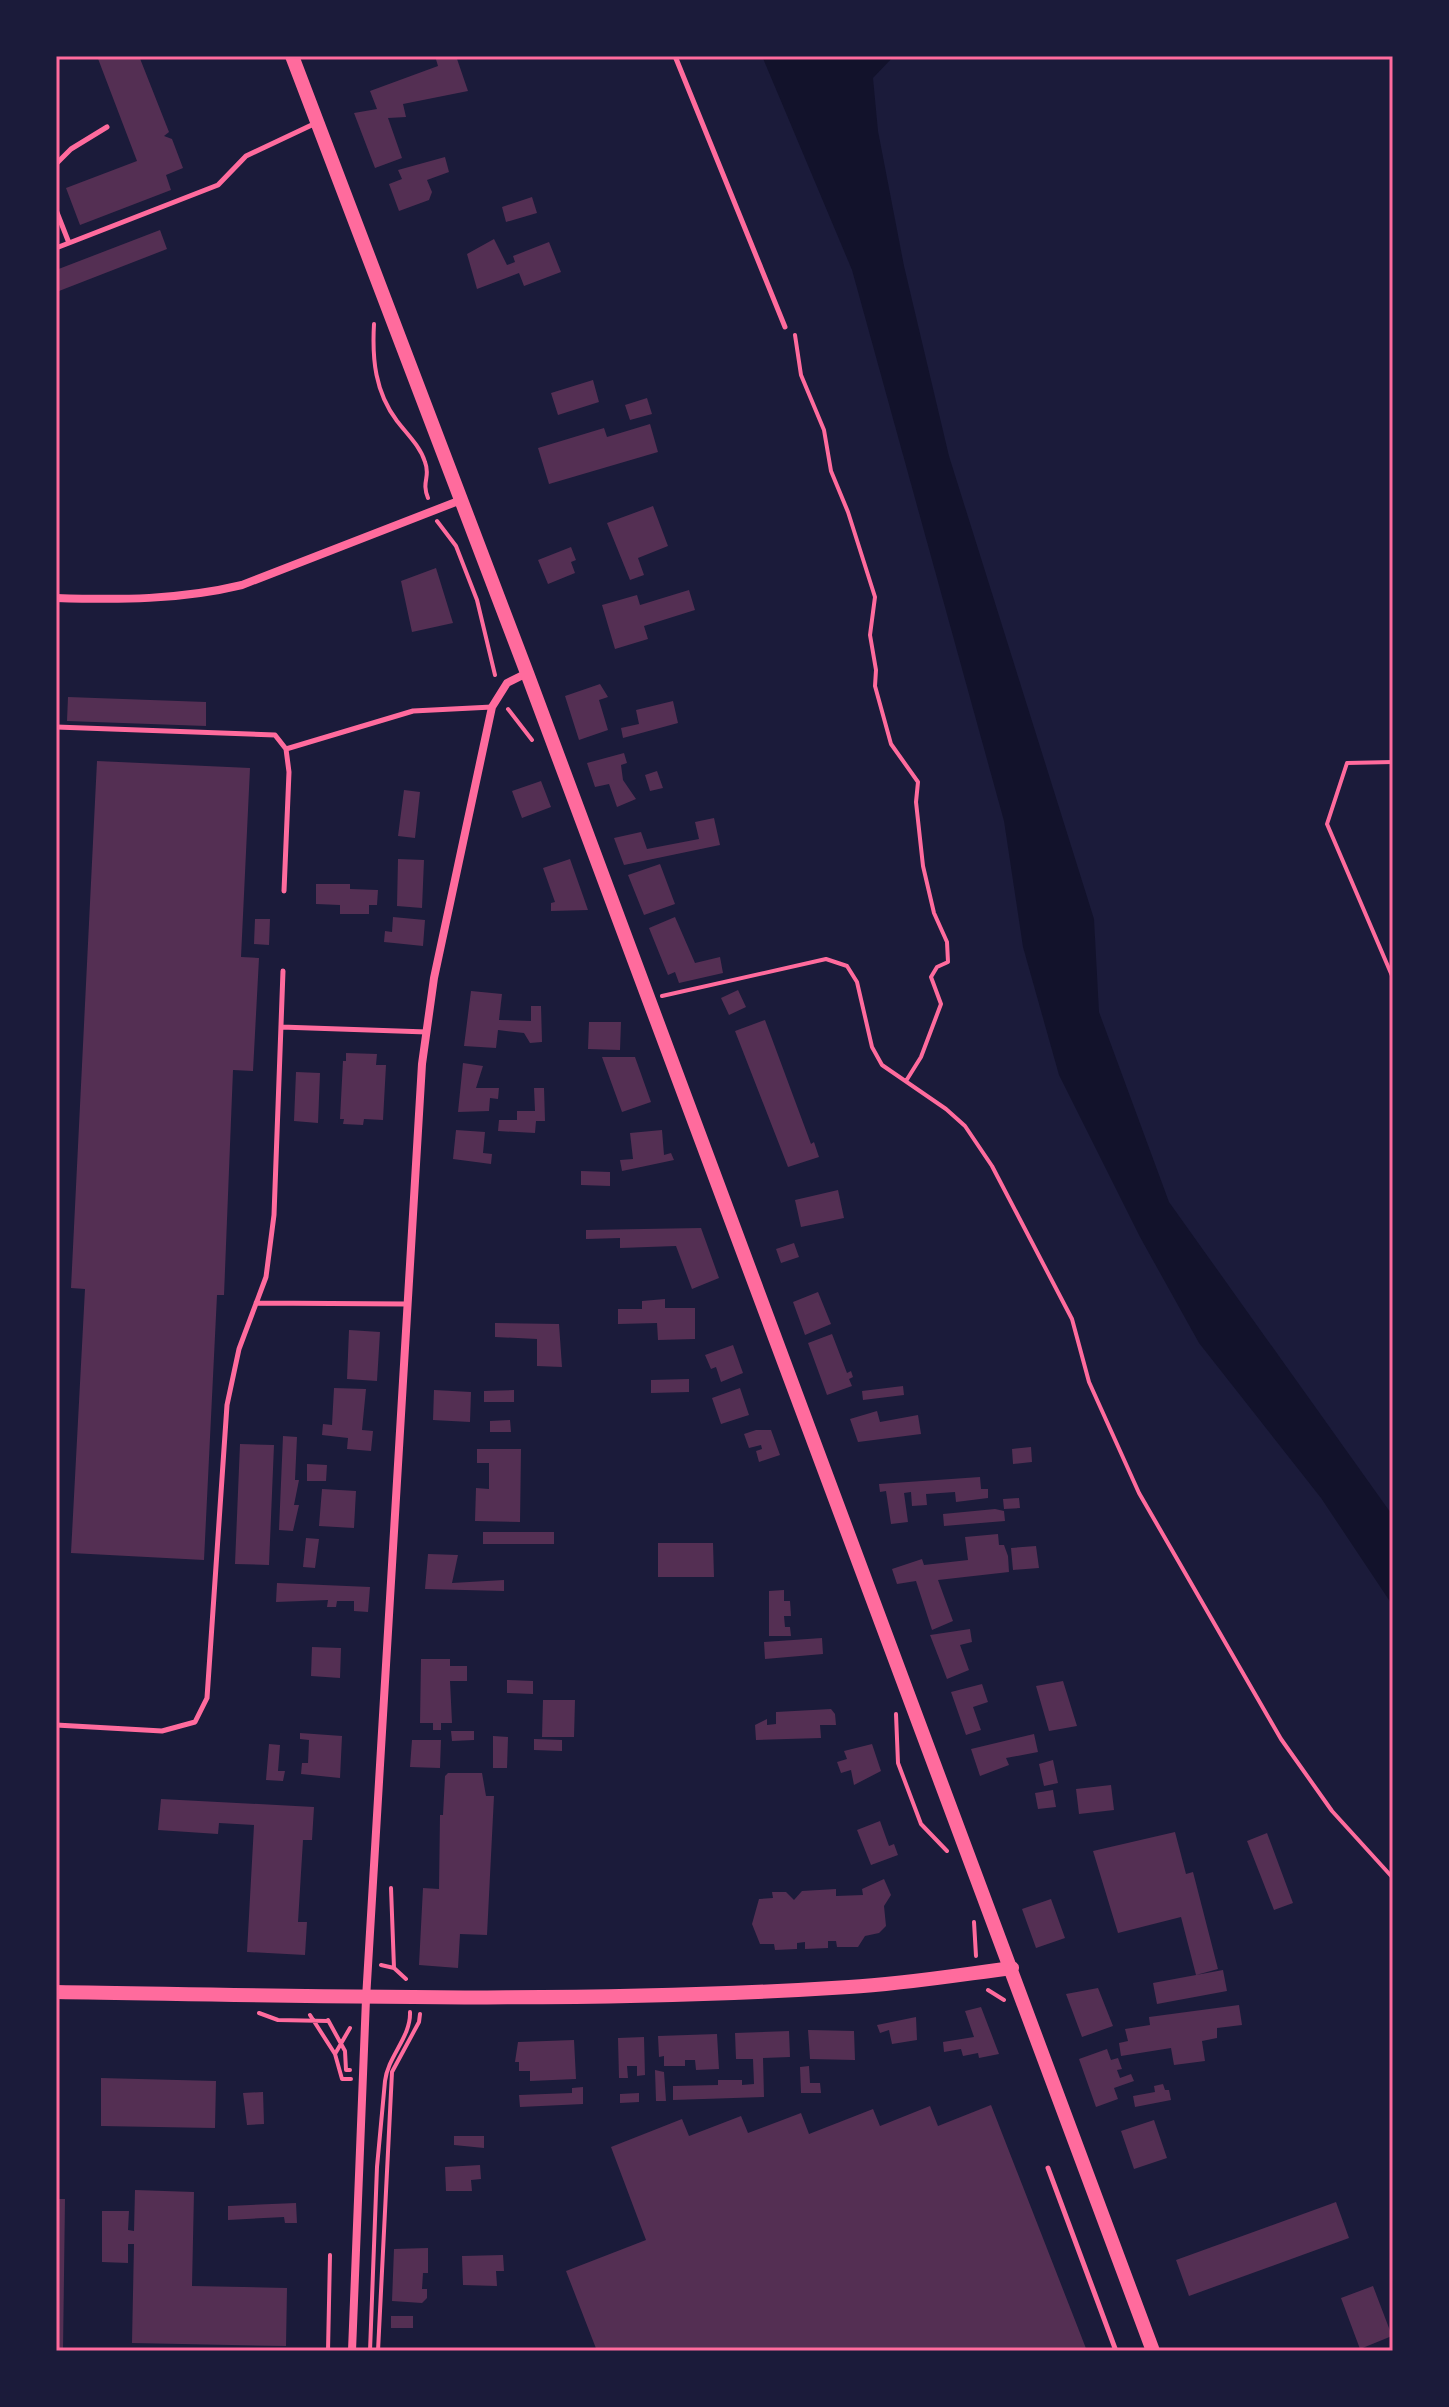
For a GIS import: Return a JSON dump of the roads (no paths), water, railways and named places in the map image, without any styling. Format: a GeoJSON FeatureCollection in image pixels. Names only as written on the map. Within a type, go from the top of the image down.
{"type":"FeatureCollection","features":[{"type":"Feature","properties":{"kind":"street"},"geometry":{"type":"LineString","coordinates":[[292,56],[527,673],[1153,2351]]}},
{"type":"Feature","properties":{"kind":"street"},"geometry":{"type":"LineString","coordinates":[[56,598],[148,599],[214,592],[242,585],[461,500]]}},
{"type":"Feature","properties":{"kind":"street"},"geometry":{"type":"LineString","coordinates":[[352,2351],[366,1999],[406,1304],[427,1032],[434,978],[492,707],[501,689],[527,673]]}},
{"type":"Feature","properties":{"kind":"street"},"geometry":{"type":"LineString","coordinates":[[56,1992],[366,1999],[819,1989],[1012,1968]]}},
{"type":"Feature","properties":{"kind":"lane"},"geometry":{"type":"LineString","coordinates":[[675,56],[788,326]]}},
{"type":"Feature","properties":{"kind":"lane"},"geometry":{"type":"LineString","coordinates":[[56,248],[218,185],[246,156],[317,122]]}},
{"type":"Feature","properties":{"kind":"lane"},"geometry":{"type":"LineString","coordinates":[[56,164],[71,149],[107,127]]}},
{"type":"Feature","properties":{"kind":"lane"},"geometry":{"type":"LineString","coordinates":[[56,210],[69,243]]}},
{"type":"Feature","properties":{"kind":"lane"},"geometry":{"type":"LineString","coordinates":[[286,749],[413,711],[492,707]]}},
{"type":"Feature","properties":{"kind":"lane"},"geometry":{"type":"LineString","coordinates":[[56,727],[275,735],[286,749],[289,772],[284,891]]}},
{"type":"Feature","properties":{"kind":"lane"},"geometry":{"type":"LineString","coordinates":[[56,1725],[162,1731],[195,1722],[207,1698],[227,1405],[239,1349],[266,1277],[274,1215],[283,971]]}},
{"type":"Feature","properties":{"kind":"lane"},"geometry":{"type":"LineString","coordinates":[[281,1027],[427,1032]]}},
{"type":"Feature","properties":{"kind":"lane"},"geometry":{"type":"LineString","coordinates":[[256,1303],[406,1304]]}},
{"type":"Feature","properties":{"kind":"lane"},"geometry":{"type":"LineString","coordinates":[[1048,2168],[1116,2351]]}}]}
